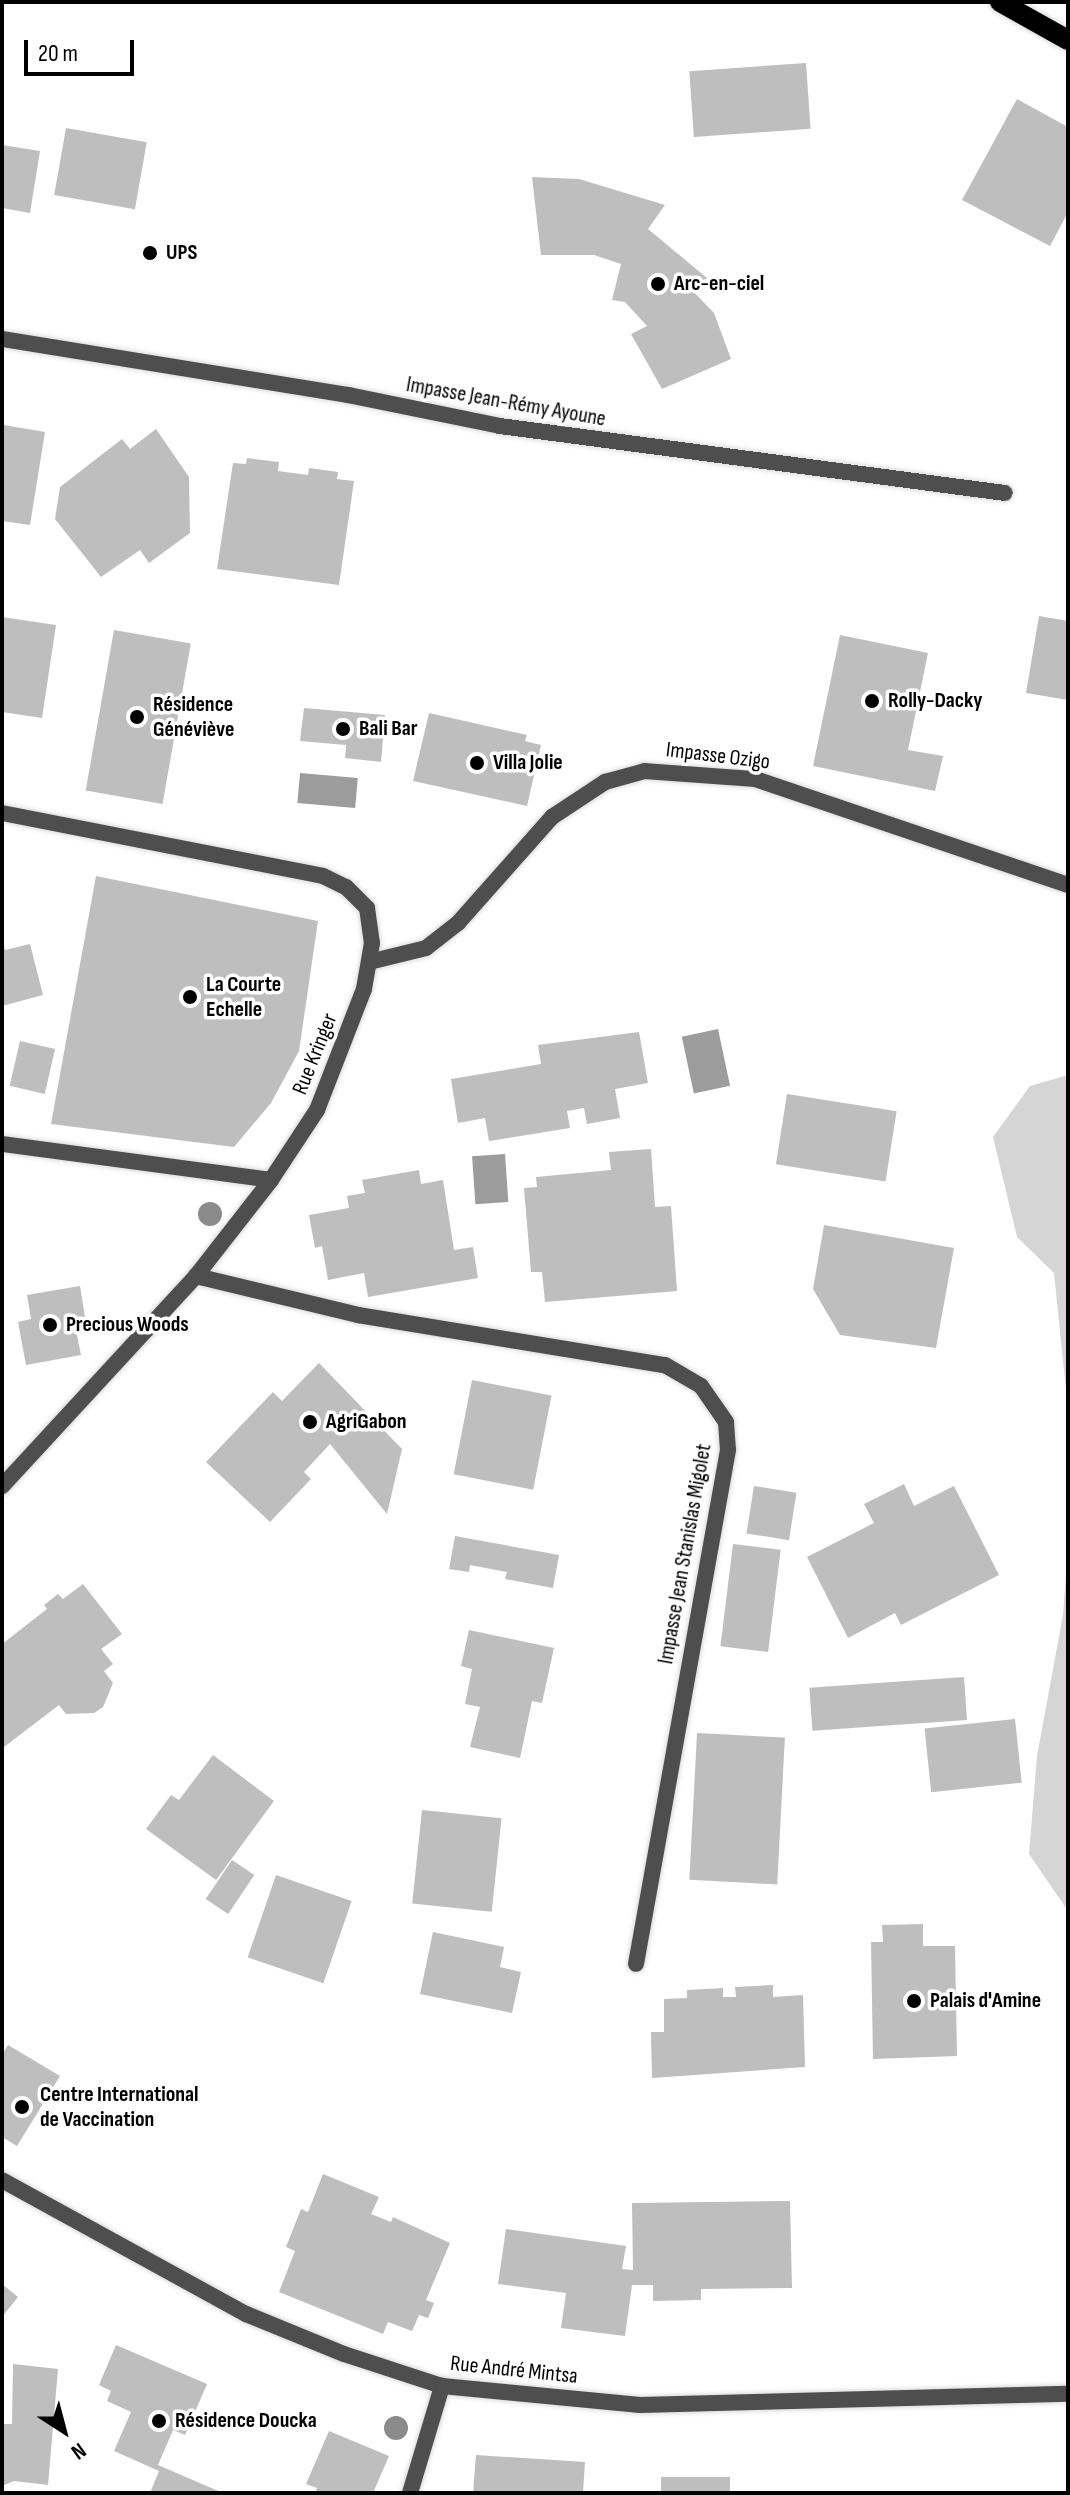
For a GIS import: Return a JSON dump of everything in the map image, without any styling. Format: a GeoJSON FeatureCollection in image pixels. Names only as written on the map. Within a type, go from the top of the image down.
{"type":"FeatureCollection","features":[{"type":"Feature","properties":{"kind":"main road"},"geometry":{"type":"LineString","coordinates":[[1000,2],[1068,40]]}},
{"type":"Feature","properties":{"kind":"street","name":"Impasse Jean-Rémy Ayoune"},"geometry":{"type":"LineString","coordinates":[[2,339],[531,431],[1005,493]]}},
{"type":"Feature","properties":{"kind":"street","name":"Impasse Ozigo"},"geometry":{"type":"LineString","coordinates":[[369,962],[426,948],[458,923],[552,817],[605,782],[645,771],[755,779],[1068,885]]}},
{"type":"Feature","properties":{"kind":"street","name":"Rue Kringer"},"geometry":{"type":"LineString","coordinates":[[2,813],[336,881],[367,908],[369,962],[364,989],[317,1110],[271,1180],[196,1276],[2,1486]]}},
{"type":"Feature","properties":{"kind":"street"},"geometry":{"type":"LineString","coordinates":[[2,1144],[271,1180]]}},
{"type":"Feature","properties":{"kind":"street","name":"Impasse Jean Stanislas Migolet"},"geometry":{"type":"LineString","coordinates":[[196,1276],[358,1315],[665,1365],[701,1386],[720,1411],[726,1422],[728,1450],[636,1964]]}},
{"type":"Feature","properties":{"kind":"street","name":"Rue André Mintsa"},"geometry":{"type":"LineString","coordinates":[[2,2180],[246,2314],[344,2354],[442,2386],[640,2405],[1068,2394]]}},
{"type":"Feature","properties":{"kind":"street"},"geometry":{"type":"LineString","coordinates":[[410,2493],[442,2386]]}},
{"type":"Feature","properties":{"kind":"shaded area"},"geometry":{"type":"Polygon","coordinates":[[[300,773],[358,778],[355,808],[297,803],[300,773]]]}},
{"type":"Feature","properties":{"kind":"shaded area"},"geometry":{"type":"Polygon","coordinates":[[[718,1029],[730,1086],[694,1093],[682,1037],[718,1029]]]}},
{"type":"Feature","properties":{"kind":"shaded area"},"geometry":{"type":"Polygon","coordinates":[[[1068,1075],[1068,1410],[1054,1273],[1017,1237],[993,1137],[1030,1086],[1068,1075]]]}},
{"type":"Feature","properties":{"kind":"shaded area"},"geometry":{"type":"Polygon","coordinates":[[[505,1154],[508,1202],[475,1204],[472,1156],[505,1154]]]}},
{"type":"Feature","properties":{"kind":"shaded area"},"geometry":{"type":"Polygon","coordinates":[[[1068,1547],[1068,1911],[1029,1854],[1037,1756],[1063,1615],[1068,1547]]]}},
{"type":"Feature","properties":{"kind":"building"},"geometry":{"type":"Polygon","coordinates":[[[806,63],[811,129],[694,137],[689,71],[806,63]]]}},
{"type":"Feature","properties":{"kind":"building"},"geometry":{"type":"Polygon","coordinates":[[[1017,99],[1068,127],[1068,212],[1050,246],[962,200],[1017,99]]]}},
{"type":"Feature","properties":{"kind":"building"},"geometry":{"type":"Polygon","coordinates":[[[66,128],[147,142],[135,209],[54,195],[66,128]]]}},
{"type":"Feature","properties":{"kind":"building"},"geometry":{"type":"Polygon","coordinates":[[[2,145],[40,151],[30,213],[2,208],[2,145]]]}},
{"type":"Feature","properties":{"kind":"building","name":"Arc-en-ciel"},"geometry":{"type":"Polygon","coordinates":[[[532,177],[579,179],[665,205],[648,229],[707,278],[691,289],[714,313],[731,359],[662,389],[631,334],[647,326],[625,302],[612,300],[621,264],[594,255],[541,255],[532,177]]]}},
{"type":"Feature","properties":{"kind":"building"},"geometry":{"type":"Polygon","coordinates":[[[4,425],[45,432],[30,525],[2,521],[4,425]]]}},
{"type":"Feature","properties":{"kind":"building"},"geometry":{"type":"Polygon","coordinates":[[[156,429],[189,477],[190,533],[149,563],[140,550],[101,577],[55,519],[60,487],[122,439],[130,449],[156,429]]]}},
{"type":"Feature","properties":{"kind":"building"},"geometry":{"type":"Polygon","coordinates":[[[247,458],[279,462],[278,471],[308,475],[309,468],[338,472],[337,479],[354,481],[339,585],[217,569],[233,463],[246,464],[247,458]]]}},
{"type":"Feature","properties":{"kind":"building"},"geometry":{"type":"Polygon","coordinates":[[[1039,616],[1068,621],[1068,700],[1026,693],[1039,616]]]}},
{"type":"Feature","properties":{"kind":"building"},"geometry":{"type":"Polygon","coordinates":[[[2,617],[56,625],[42,718],[2,712],[2,617]]]}},
{"type":"Feature","properties":{"kind":"building","name":"Résidence Généviève"},"geometry":{"type":"Polygon","coordinates":[[[114,630],[191,644],[163,804],[86,791],[114,630]]]}},
{"type":"Feature","properties":{"kind":"building","name":"Rolly-Dacky"},"geometry":{"type":"Polygon","coordinates":[[[840,635],[928,653],[908,750],[943,756],[935,791],[813,766],[840,635]]]}},
{"type":"Feature","properties":{"kind":"building"},"geometry":{"type":"Polygon","coordinates":[[[304,708],[385,715],[381,762],[345,758],[346,745],[300,741],[304,708]]]}},
{"type":"Feature","properties":{"kind":"building","name":"Villa Jolie"},"geometry":{"type":"Polygon","coordinates":[[[429,713],[527,735],[525,741],[541,745],[527,806],[413,781],[429,713]]]}},
{"type":"Feature","properties":{"kind":"building","name":"La Courte Echelle"},"geometry":{"type":"Polygon","coordinates":[[[96,876],[318,921],[299,1051],[271,1103],[234,1147],[51,1124],[96,876]]]}},
{"type":"Feature","properties":{"kind":"building"},"geometry":{"type":"Polygon","coordinates":[[[3,942],[5,950],[30,944],[43,995],[2,1006],[3,942]]]}},
{"type":"Feature","properties":{"kind":"building"},"geometry":{"type":"Polygon","coordinates":[[[639,1032],[648,1083],[615,1089],[620,1118],[587,1124],[584,1108],[567,1111],[570,1128],[489,1141],[485,1118],[458,1123],[451,1079],[541,1064],[538,1045],[639,1032]]]}},
{"type":"Feature","properties":{"kind":"building"},"geometry":{"type":"Polygon","coordinates":[[[20,1041],[55,1049],[45,1094],[10,1086],[20,1041]]]}},
{"type":"Feature","properties":{"kind":"building"},"geometry":{"type":"Polygon","coordinates":[[[787,1094],[897,1111],[886,1181],[776,1164],[787,1094]]]}},
{"type":"Feature","properties":{"kind":"building"},"geometry":{"type":"Polygon","coordinates":[[[651,1149],[655,1207],[671,1206],[677,1291],[545,1302],[542,1272],[531,1272],[524,1188],[537,1187],[536,1177],[611,1170],[609,1152],[651,1149]]]}},
{"type":"Feature","properties":{"kind":"building"},"geometry":{"type":"Polygon","coordinates":[[[419,1170],[421,1184],[443,1180],[454,1250],[473,1247],[478,1278],[368,1297],[364,1273],[328,1280],[322,1246],[315,1248],[309,1215],[349,1208],[347,1196],[365,1193],[362,1180],[419,1170]]]}},
{"type":"Feature","properties":{"kind":"building"},"geometry":{"type":"Polygon","coordinates":[[[824,1225],[954,1248],[936,1348],[840,1335],[813,1289],[824,1225]]]}},
{"type":"Feature","properties":{"kind":"building","name":"Precious Woods"},"geometry":{"type":"Polygon","coordinates":[[[80,1286],[86,1324],[75,1326],[81,1355],[26,1365],[18,1322],[31,1319],[27,1295],[80,1286]]]}},
{"type":"Feature","properties":{"kind":"building","name":"AgriGabon"},"geometry":{"type":"Polygon","coordinates":[[[319,1363],[402,1449],[387,1514],[330,1444],[304,1472],[311,1479],[270,1522],[206,1462],[273,1392],[282,1401],[319,1363]]]}},
{"type":"Feature","properties":{"kind":"building"},"geometry":{"type":"Polygon","coordinates":[[[472,1380],[552,1395],[533,1490],[454,1474],[472,1380]]]}},
{"type":"Feature","properties":{"kind":"building"},"geometry":{"type":"Polygon","coordinates":[[[904,1484],[914,1506],[954,1486],[999,1575],[901,1625],[895,1613],[848,1638],[807,1557],[874,1523],[864,1504],[904,1484]]]}},
{"type":"Feature","properties":{"kind":"building"},"geometry":{"type":"Polygon","coordinates":[[[754,1486],[796,1493],[789,1540],[746,1533],[754,1486]]]}},
{"type":"Feature","properties":{"kind":"building"},"geometry":{"type":"Polygon","coordinates":[[[455,1536],[559,1555],[553,1588],[505,1579],[507,1572],[470,1565],[469,1572],[449,1569],[455,1536]]]}},
{"type":"Feature","properties":{"kind":"building"},"geometry":{"type":"Polygon","coordinates":[[[733,1544],[781,1550],[768,1652],[720,1646],[733,1544]]]}},
{"type":"Feature","properties":{"kind":"building"},"geometry":{"type":"Polygon","coordinates":[[[83,1584],[122,1634],[101,1649],[113,1664],[104,1671],[113,1683],[103,1707],[94,1713],[66,1714],[59,1705],[4,1747],[2,1644],[47,1609],[44,1605],[58,1594],[63,1599],[83,1584]]]}},
{"type":"Feature","properties":{"kind":"building"},"geometry":{"type":"Polygon","coordinates":[[[469,1630],[554,1648],[542,1703],[532,1701],[520,1758],[470,1747],[480,1707],[465,1704],[472,1669],[461,1666],[469,1630]]]}},
{"type":"Feature","properties":{"kind":"building"},"geometry":{"type":"Polygon","coordinates":[[[964,1677],[967,1720],[812,1731],[809,1688],[964,1677]]]}},
{"type":"Feature","properties":{"kind":"building"},"geometry":{"type":"Polygon","coordinates":[[[1015,1719],[1022,1783],[931,1792],[924,1729],[1015,1719]]]}},
{"type":"Feature","properties":{"kind":"building"},"geometry":{"type":"Polygon","coordinates":[[[697,1733],[785,1738],[777,1884],[689,1880],[697,1733]]]}},
{"type":"Feature","properties":{"kind":"building"},"geometry":{"type":"Polygon","coordinates":[[[213,1755],[274,1801],[216,1880],[146,1829],[171,1795],[179,1800],[213,1755]]]}},
{"type":"Feature","properties":{"kind":"building"},"geometry":{"type":"Polygon","coordinates":[[[422,1810],[502,1818],[492,1912],[412,1903],[422,1810]]]}},
{"type":"Feature","properties":{"kind":"building"},"geometry":{"type":"Polygon","coordinates":[[[232,1860],[254,1875],[228,1914],[206,1899],[232,1860]]]}},
{"type":"Feature","properties":{"kind":"building"},"geometry":{"type":"Polygon","coordinates":[[[276,1875],[352,1901],[323,1983],[248,1957],[276,1875]]]}},
{"type":"Feature","properties":{"kind":"building","name":"Palais d'Amine"},"geometry":{"type":"Polygon","coordinates":[[[923,1924],[923,1946],[955,1946],[957,2056],[873,2059],[871,1942],[883,1942],[882,1925],[923,1924]]]}},
{"type":"Feature","properties":{"kind":"building"},"geometry":{"type":"Polygon","coordinates":[[[433,1932],[504,1947],[500,1967],[521,1972],[512,2013],[420,1994],[433,1932]]]}},
{"type":"Feature","properties":{"kind":"building"},"geometry":{"type":"Polygon","coordinates":[[[773,1985],[773,1997],[803,1995],[805,2067],[652,2078],[651,2032],[664,2032],[664,1999],[687,1998],[687,1990],[723,1988],[723,1997],[736,1997],[735,1987],[773,1985]]]}},
{"type":"Feature","properties":{"kind":"building","name":"Centre International de Vaccination"},"geometry":{"type":"Polygon","coordinates":[[[8,2045],[60,2076],[17,2146],[2,2137],[2,2055],[8,2045]]]}},
{"type":"Feature","properties":{"kind":"building"},"geometry":{"type":"Polygon","coordinates":[[[323,2174],[379,2197],[371,2214],[391,2222],[393,2217],[450,2243],[426,2300],[434,2303],[428,2318],[419,2315],[412,2331],[388,2322],[383,2334],[279,2292],[295,2251],[286,2247],[301,2209],[308,2212],[323,2174]]]}},
{"type":"Feature","properties":{"kind":"building"},"geometry":{"type":"Polygon","coordinates":[[[790,2201],[792,2288],[701,2289],[701,2300],[653,2301],[653,2285],[632,2285],[625,2336],[561,2328],[566,2293],[498,2284],[506,2229],[626,2246],[622,2269],[633,2270],[632,2203],[790,2201]]]}},
{"type":"Feature","properties":{"kind":"building"},"geometry":{"type":"Polygon","coordinates":[[[2,2284],[18,2297],[2,2317],[2,2284]]]}},
{"type":"Feature","properties":{"kind":"building","name":"Résidence Doucka"},"geometry":{"type":"Polygon","coordinates":[[[116,2345],[207,2384],[185,2435],[173,2430],[158,2465],[223,2493],[150,2493],[159,2471],[114,2451],[131,2412],[107,2401],[111,2391],[99,2385],[116,2345]]]}},
{"type":"Feature","properties":{"kind":"building"},"geometry":{"type":"Polygon","coordinates":[[[13,2364],[58,2369],[48,2485],[14,2481],[2,2486],[2,2424],[12,2424],[13,2364]]]}},
{"type":"Feature","properties":{"kind":"building","name":"Résidence Doucka"},"geometry":{"type":"Polygon","coordinates":[[[329,2431],[389,2456],[373,2493],[315,2493],[317,2488],[306,2484],[329,2431]]]}},
{"type":"Feature","properties":{"kind":"building"},"geometry":{"type":"Polygon","coordinates":[[[476,2455],[585,2462],[583,2493],[473,2493],[476,2455]]]}},
{"type":"Feature","properties":{"kind":"building"},"geometry":{"type":"Polygon","coordinates":[[[661,2477],[730,2477],[730,2493],[661,2493],[661,2477]]]}},
{"type":"Feature","properties":{"kind":"place","name":"UPS"},"geometry":{"type":"Point","coordinates":[150,253]}},
{"type":"Feature","properties":{"kind":"place","name":"Arc-en-ciel"},"geometry":{"type":"Point","coordinates":[658,284]}},
{"type":"Feature","properties":{"kind":"place","name":"Rolly-Dacky"},"geometry":{"type":"Point","coordinates":[872,701]}},
{"type":"Feature","properties":{"kind":"place","name":"Résidence Généviève"},"geometry":{"type":"Point","coordinates":[137,717]}},
{"type":"Feature","properties":{"kind":"place","name":"Bali Bar"},"geometry":{"type":"Point","coordinates":[343,729]}},
{"type":"Feature","properties":{"kind":"place","name":"Villa Jolie"},"geometry":{"type":"Point","coordinates":[477,763]}},
{"type":"Feature","properties":{"kind":"place","name":"La Courte Echelle"},"geometry":{"type":"Point","coordinates":[190,997]}},
{"type":"Feature","properties":{"kind":"place","name":"Precious Woods"},"geometry":{"type":"Point","coordinates":[50,1325]}},
{"type":"Feature","properties":{"kind":"place","name":"AgriGabon"},"geometry":{"type":"Point","coordinates":[310,1422]}},
{"type":"Feature","properties":{"kind":"place","name":"Palais d'Amine"},"geometry":{"type":"Point","coordinates":[914,2001]}},
{"type":"Feature","properties":{"kind":"place","name":"Centre International de Vaccination"},"geometry":{"type":"Point","coordinates":[22,2107]}},
{"type":"Feature","properties":{"kind":"place","name":"Résidence Doucka"},"geometry":{"type":"Point","coordinates":[159,2421]}}]}
